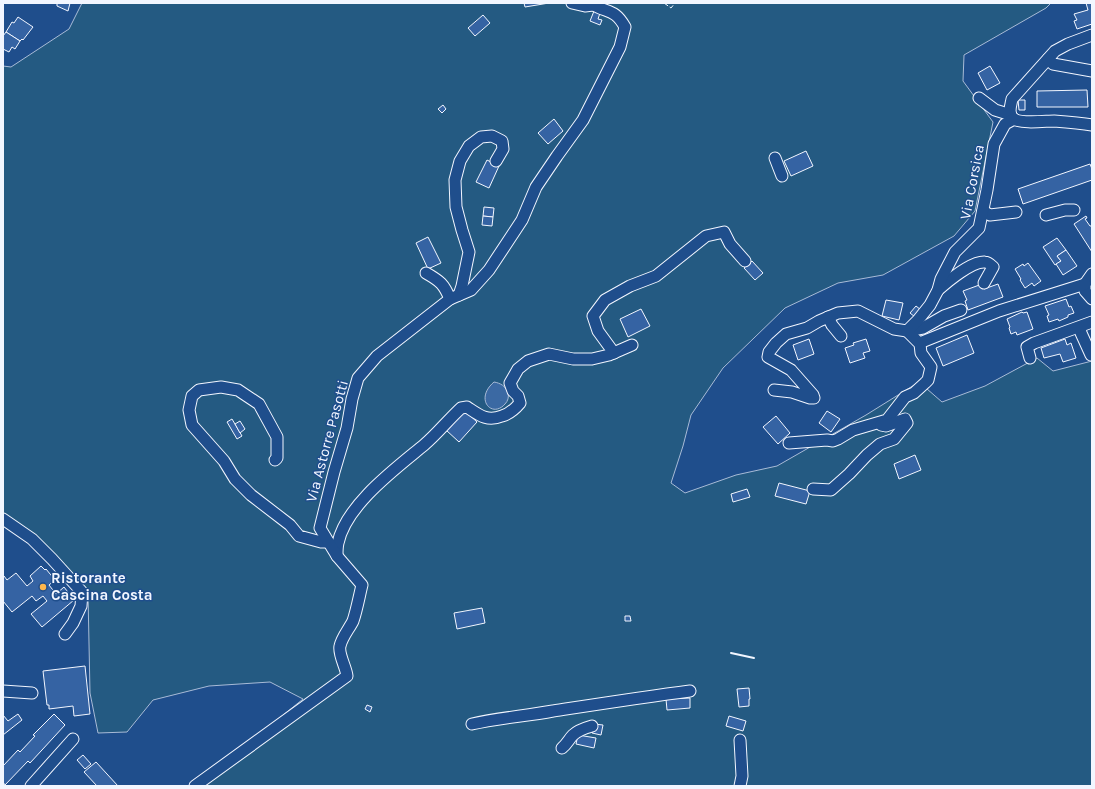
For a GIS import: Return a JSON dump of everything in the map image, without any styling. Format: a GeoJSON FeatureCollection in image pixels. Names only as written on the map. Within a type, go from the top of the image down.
{"type":"FeatureCollection","features":[{"type":"Feature","properties":{"kind":"street"},"geometry":{"type":"LineString","coordinates":[[572,3],[585,6],[592,4]]}},
{"type":"Feature","properties":{"kind":"street","name":"Via Astorre Pasotti"},"geometry":{"type":"LineString","coordinates":[[195,786],[347,676],[345,666],[341,658],[340,647],[357,609],[362,585],[337,556],[320,528],[347,428],[352,399],[358,378],[377,356],[455,297],[471,290],[490,270],[522,220],[536,187],[556,156],[583,120],[620,47],[625,27],[621,19],[614,13],[592,4]]}},
{"type":"Feature","properties":{"kind":"street"},"geometry":{"type":"LineString","coordinates":[[1012,117],[1010,108],[1012,99],[1055,51],[1068,44],[1092,35]]}},
{"type":"Feature","properties":{"kind":"street"},"geometry":{"type":"LineString","coordinates":[[1048,59],[1053,64],[1092,71]]}},
{"type":"Feature","properties":{"kind":"street"},"geometry":{"type":"LineString","coordinates":[[979,98],[995,110],[1021,121],[1053,121],[1092,125]]}},
{"type":"Feature","properties":{"kind":"street","name":"Via Corsica"},"geometry":{"type":"LineString","coordinates":[[907,331],[926,310],[938,290],[941,279],[955,252],[979,228],[994,144],[1005,124],[1012,117]]}},
{"type":"Feature","properties":{"kind":"street"},"geometry":{"type":"LineString","coordinates":[[426,273],[439,281],[447,291],[455,297],[462,286],[469,252],[456,207],[455,180],[460,161],[469,146],[481,137],[492,136],[502,142],[503,149],[496,161]]}},
{"type":"Feature","properties":{"kind":"street"},"geometry":{"type":"LineString","coordinates":[[775,158],[782,176]]}},
{"type":"Feature","properties":{"kind":"street"},"geometry":{"type":"LineString","coordinates":[[1046,215],[1065,210],[1074,210]]}},
{"type":"Feature","properties":{"kind":"street"},"geometry":{"type":"LineString","coordinates":[[983,211],[990,215],[1016,212]]}},
{"type":"Feature","properties":{"kind":"street"},"geometry":{"type":"LineString","coordinates":[[614,353],[598,331],[593,316],[605,300],[630,286],[656,276],[706,236],[724,232],[730,244],[745,261]]}},
{"type":"Feature","properties":{"kind":"street"},"geometry":{"type":"LineString","coordinates":[[938,290],[972,264],[985,262],[993,267],[984,283]]}},
{"type":"Feature","properties":{"kind":"street"},"geometry":{"type":"LineString","coordinates":[[922,342],[999,311],[1084,284],[1092,274]]}},
{"type":"Feature","properties":{"kind":"street"},"geometry":{"type":"LineString","coordinates":[[1084,284],[1085,291],[1092,299]]}},
{"type":"Feature","properties":{"kind":"street"},"geometry":{"type":"LineString","coordinates":[[774,390],[792,392],[814,398],[791,370],[768,357],[769,352],[776,343],[786,334],[807,328],[838,313],[858,311],[894,329],[907,331],[923,328],[944,316],[961,310]]}},
{"type":"Feature","properties":{"kind":"street"},"geometry":{"type":"LineString","coordinates":[[828,317],[832,325],[841,336]]}},
{"type":"Feature","properties":{"kind":"street"},"geometry":{"type":"LineString","coordinates":[[1030,358],[1027,347],[1034,343],[1092,322]]}},
{"type":"Feature","properties":{"kind":"street"},"geometry":{"type":"LineString","coordinates":[[1078,328],[1091,355]]}},
{"type":"Feature","properties":{"kind":"street"},"geometry":{"type":"LineString","coordinates":[[789,443],[838,439],[853,430],[887,420],[905,397],[914,393],[928,380],[931,367],[921,353],[920,344],[907,331]]}},
{"type":"Feature","properties":{"kind":"street"},"geometry":{"type":"LineString","coordinates":[[337,556],[338,543],[346,522],[364,498],[424,445],[461,408],[466,407],[484,417],[494,419],[507,415],[520,403],[518,396],[513,391],[510,383],[518,369],[528,361],[549,354],[577,360],[592,359],[610,355],[632,345]]}},
{"type":"Feature","properties":{"kind":"street"},"geometry":{"type":"LineString","coordinates":[[275,460],[277,458],[277,437],[259,404],[238,390],[221,387],[199,390],[192,396],[189,410],[192,425],[224,461],[235,479],[251,495],[290,526],[299,536],[321,542],[328,542]]}},
{"type":"Feature","properties":{"kind":"street"},"geometry":{"type":"LineString","coordinates":[[813,489],[831,490],[875,448],[880,444],[894,439],[907,423],[905,419],[886,426],[875,424]]}},
{"type":"Feature","properties":{"kind":"street"},"geometry":{"type":"LineString","coordinates":[[3,519],[32,539],[82,592],[81,606],[73,623],[65,634]]}},
{"type":"Feature","properties":{"kind":"street"},"geometry":{"type":"LineString","coordinates":[[3,691],[32,693]]}},
{"type":"Feature","properties":{"kind":"street"},"geometry":{"type":"LineString","coordinates":[[472,724],[646,696],[690,691]]}},
{"type":"Feature","properties":{"kind":"street"},"geometry":{"type":"LineString","coordinates":[[562,748],[578,731],[592,726]]}},
{"type":"Feature","properties":{"kind":"street"},"geometry":{"type":"LineString","coordinates":[[31,786],[73,739]]}},
{"type":"Feature","properties":{"kind":"street"},"geometry":{"type":"LineString","coordinates":[[740,740],[742,776],[740,786]]}},
{"type":"Feature","properties":{"kind":"shaded area"},"geometry":{"type":"Polygon","coordinates":[[[82,3],[1051,3],[1046,8],[964,55],[963,81],[993,122],[975,211],[954,236],[883,275],[838,283],[785,308],[723,368],[691,415],[671,483],[685,493],[736,475],[777,466],[866,415],[919,382],[942,402],[985,386],[1037,358],[1053,371],[1092,361],[1092,786],[188,786],[229,759],[303,699],[270,682],[209,686],[153,700],[127,732],[98,733],[90,693],[88,594],[41,540],[3,516],[3,66],[11,67],[69,29],[82,3]]]}},
{"type":"Feature","properties":{"kind":"shaded area"},"geometry":{"type":"Polygon","coordinates":[[[494,382],[501,384],[508,393],[508,400],[505,404],[500,408],[495,409],[487,405],[485,400],[485,395],[488,388],[494,382]]]}},
{"type":"Feature","properties":{"kind":"building"},"geometry":{"type":"Polygon","coordinates":[[[57,3],[70,3],[68,11],[57,6],[57,3]]]}},
{"type":"Feature","properties":{"kind":"building"},"geometry":{"type":"Polygon","coordinates":[[[524,3],[549,3],[525,7],[524,3]]]}},
{"type":"Feature","properties":{"kind":"building"},"geometry":{"type":"Polygon","coordinates":[[[1086,3],[1092,3],[1092,24],[1077,29],[1074,21],[1077,20],[1074,14],[1088,10],[1086,3]]]}},
{"type":"Feature","properties":{"kind":"building"},"geometry":{"type":"Polygon","coordinates":[[[594,11],[600,13],[598,19],[602,20],[600,25],[590,21],[594,11]]]}},
{"type":"Feature","properties":{"kind":"building"},"geometry":{"type":"Polygon","coordinates":[[[483,15],[490,23],[475,36],[468,28],[483,15]]]}},
{"type":"Feature","properties":{"kind":"building"},"geometry":{"type":"Polygon","coordinates":[[[18,17],[33,27],[23,40],[22,39],[20,41],[6,32],[12,22],[14,23],[18,17]]]}},
{"type":"Feature","properties":{"kind":"building"},"geometry":{"type":"Polygon","coordinates":[[[6,32],[20,41],[15,49],[12,47],[9,52],[3,49],[3,36],[6,32]]]}},
{"type":"Feature","properties":{"kind":"building"},"geometry":{"type":"Polygon","coordinates":[[[990,66],[1000,83],[987,90],[978,73],[990,66]]]}},
{"type":"Feature","properties":{"kind":"building"},"geometry":{"type":"Polygon","coordinates":[[[1087,90],[1088,107],[1037,107],[1037,91],[1087,90]]]}},
{"type":"Feature","properties":{"kind":"building"},"geometry":{"type":"Polygon","coordinates":[[[1018,100],[1025,100],[1025,110],[1019,110],[1018,100]]]}},
{"type":"Feature","properties":{"kind":"building"},"geometry":{"type":"Polygon","coordinates":[[[443,105],[446,109],[442,113],[438,109],[443,105]]]}},
{"type":"Feature","properties":{"kind":"building"},"geometry":{"type":"Polygon","coordinates":[[[554,119],[563,131],[548,144],[538,133],[554,119]]]}},
{"type":"Feature","properties":{"kind":"building"},"geometry":{"type":"Polygon","coordinates":[[[806,151],[813,166],[791,176],[784,161],[806,151]]]}},
{"type":"Feature","properties":{"kind":"building"},"geometry":{"type":"Polygon","coordinates":[[[487,160],[499,166],[489,188],[476,182],[487,160]]]}},
{"type":"Feature","properties":{"kind":"building"},"geometry":{"type":"Polygon","coordinates":[[[1090,164],[1092,169],[1092,180],[1023,204],[1018,189],[1090,164]]]}},
{"type":"Feature","properties":{"kind":"building"},"geometry":{"type":"Polygon","coordinates":[[[484,207],[494,208],[493,217],[483,216],[484,207]]]}},
{"type":"Feature","properties":{"kind":"building"},"geometry":{"type":"Polygon","coordinates":[[[483,216],[493,217],[492,226],[482,225],[483,216]]]}},
{"type":"Feature","properties":{"kind":"building"},"geometry":{"type":"Polygon","coordinates":[[[1086,216],[1087,218],[1085,219],[1090,226],[1092,226],[1092,252],[1074,224],[1086,216]]]}},
{"type":"Feature","properties":{"kind":"building"},"geometry":{"type":"Polygon","coordinates":[[[428,237],[441,263],[428,269],[416,243],[428,237]]]}},
{"type":"Feature","properties":{"kind":"building"},"geometry":{"type":"Polygon","coordinates":[[[1057,238],[1066,250],[1057,256],[1061,261],[1055,265],[1043,247],[1057,238]]]}},
{"type":"Feature","properties":{"kind":"building"},"geometry":{"type":"Polygon","coordinates":[[[1066,250],[1077,266],[1063,275],[1056,264],[1061,261],[1057,256],[1066,250]]]}},
{"type":"Feature","properties":{"kind":"building"},"geometry":{"type":"Polygon","coordinates":[[[752,261],[763,273],[755,280],[744,268],[752,261]]]}},
{"type":"Feature","properties":{"kind":"building"},"geometry":{"type":"Polygon","coordinates":[[[1028,263],[1041,281],[1034,286],[1032,283],[1025,288],[1015,269],[1028,263]]]}},
{"type":"Feature","properties":{"kind":"building"},"geometry":{"type":"Polygon","coordinates":[[[982,284],[984,289],[998,284],[1003,297],[968,310],[965,301],[967,300],[963,291],[982,284]]]}},
{"type":"Feature","properties":{"kind":"building"},"geometry":{"type":"Polygon","coordinates":[[[1066,299],[1069,307],[1071,306],[1074,313],[1059,321],[1058,319],[1049,322],[1047,316],[1049,315],[1045,306],[1066,299]]]}},
{"type":"Feature","properties":{"kind":"building"},"geometry":{"type":"Polygon","coordinates":[[[886,300],[903,303],[899,320],[882,316],[886,300]]]}},
{"type":"Feature","properties":{"kind":"building"},"geometry":{"type":"Polygon","coordinates":[[[916,306],[921,310],[915,317],[910,313],[916,306]]]}},
{"type":"Feature","properties":{"kind":"building"},"geometry":{"type":"Polygon","coordinates":[[[641,309],[650,326],[628,337],[620,319],[641,309]]]}},
{"type":"Feature","properties":{"kind":"building"},"geometry":{"type":"Polygon","coordinates":[[[1022,312],[1027,312],[1033,329],[1017,335],[1016,332],[1011,334],[1007,319],[1022,312]]]}},
{"type":"Feature","properties":{"kind":"building"},"geometry":{"type":"Polygon","coordinates":[[[967,335],[974,353],[943,366],[936,348],[967,335]]]}},
{"type":"Feature","properties":{"kind":"building"},"geometry":{"type":"Polygon","coordinates":[[[809,339],[814,354],[798,360],[793,345],[809,339]]]}},
{"type":"Feature","properties":{"kind":"building"},"geometry":{"type":"Polygon","coordinates":[[[866,339],[870,351],[863,353],[865,358],[850,363],[845,348],[854,345],[853,343],[866,339]]]}},
{"type":"Feature","properties":{"kind":"building"},"geometry":{"type":"Polygon","coordinates":[[[1065,339],[1067,345],[1071,343],[1076,358],[1063,362],[1060,354],[1044,358],[1041,348],[1065,339]]]}},
{"type":"Feature","properties":{"kind":"building"},"geometry":{"type":"Polygon","coordinates":[[[464,410],[477,422],[459,442],[446,430],[464,410]]]}},
{"type":"Feature","properties":{"kind":"building"},"geometry":{"type":"Polygon","coordinates":[[[827,411],[840,419],[831,432],[819,423],[827,411]]]}},
{"type":"Feature","properties":{"kind":"building"},"geometry":{"type":"Polygon","coordinates":[[[776,416],[790,433],[778,444],[763,427],[776,416]]]}},
{"type":"Feature","properties":{"kind":"building"},"geometry":{"type":"Polygon","coordinates":[[[232,419],[242,436],[237,439],[227,422],[232,419]]]}},
{"type":"Feature","properties":{"kind":"building"},"geometry":{"type":"Polygon","coordinates":[[[240,421],[245,429],[240,433],[235,424],[240,421]]]}},
{"type":"Feature","properties":{"kind":"building"},"geometry":{"type":"Polygon","coordinates":[[[915,455],[921,470],[899,479],[894,464],[915,455]]]}},
{"type":"Feature","properties":{"kind":"building"},"geometry":{"type":"Polygon","coordinates":[[[779,483],[810,491],[806,504],[775,496],[779,483]]]}},
{"type":"Feature","properties":{"kind":"building"},"geometry":{"type":"Polygon","coordinates":[[[747,489],[750,497],[733,502],[731,494],[747,489]]]}},
{"type":"Feature","properties":{"kind":"building"},"geometry":{"type":"Polygon","coordinates":[[[41,566],[45,570],[46,569],[55,580],[49,585],[56,594],[64,587],[74,600],[42,627],[31,614],[47,601],[43,596],[36,601],[32,596],[12,612],[3,601],[4,576],[7,580],[16,573],[27,586],[33,581],[30,576],[41,566]]]}},
{"type":"Feature","properties":{"kind":"building"},"geometry":{"type":"Polygon","coordinates":[[[482,608],[485,623],[457,629],[454,613],[482,608]]]}},
{"type":"Feature","properties":{"kind":"building"},"geometry":{"type":"Polygon","coordinates":[[[625,616],[630,616],[631,621],[625,621],[625,616]]]}},
{"type":"Feature","properties":{"kind":"building"},"geometry":{"type":"Polygon","coordinates":[[[85,666],[90,714],[74,716],[73,706],[49,709],[49,705],[47,705],[43,671],[85,666]]]}},
{"type":"Feature","properties":{"kind":"building"},"geometry":{"type":"Polygon","coordinates":[[[749,688],[749,706],[739,707],[737,689],[749,688]]]}},
{"type":"Feature","properties":{"kind":"building"},"geometry":{"type":"Polygon","coordinates":[[[690,698],[690,708],[667,710],[666,699],[690,698]]]}},
{"type":"Feature","properties":{"kind":"building"},"geometry":{"type":"Polygon","coordinates":[[[367,705],[372,707],[370,712],[365,709],[367,705]]]}},
{"type":"Feature","properties":{"kind":"building"},"geometry":{"type":"Polygon","coordinates":[[[18,714],[22,720],[3,735],[3,715],[8,721],[18,714]]]}},
{"type":"Feature","properties":{"kind":"building"},"geometry":{"type":"Polygon","coordinates":[[[54,714],[65,725],[30,763],[28,761],[5,785],[3,782],[3,766],[18,750],[20,752],[35,736],[33,735],[54,714]]]}},
{"type":"Feature","properties":{"kind":"building"},"geometry":{"type":"Polygon","coordinates":[[[729,716],[746,721],[743,731],[726,726],[729,716]]]}},
{"type":"Feature","properties":{"kind":"building"},"geometry":{"type":"Polygon","coordinates":[[[594,724],[603,725],[601,735],[592,733],[594,724]]]}},
{"type":"Feature","properties":{"kind":"building"},"geometry":{"type":"Polygon","coordinates":[[[578,735],[596,738],[594,748],[576,744],[578,735]]]}},
{"type":"Feature","properties":{"kind":"building"},"geometry":{"type":"Polygon","coordinates":[[[83,755],[91,764],[85,769],[77,760],[83,755]]]}},
{"type":"Feature","properties":{"kind":"building"},"geometry":{"type":"Polygon","coordinates":[[[96,762],[118,786],[97,786],[84,772],[96,762]]]}},
{"type":"Feature","properties":{"kind":"fence"},"geometry":{"type":"LineString","coordinates":[[664,3],[671,8],[675,3]]}},
{"type":"Feature","properties":{"kind":"wall"},"geometry":{"type":"LineString","coordinates":[[731,653],[754,658]]}},
{"type":"Feature","properties":{"kind":"place","name":"Ristorante Cascina Costa"},"geometry":{"type":"Point","coordinates":[43,587]}}]}
